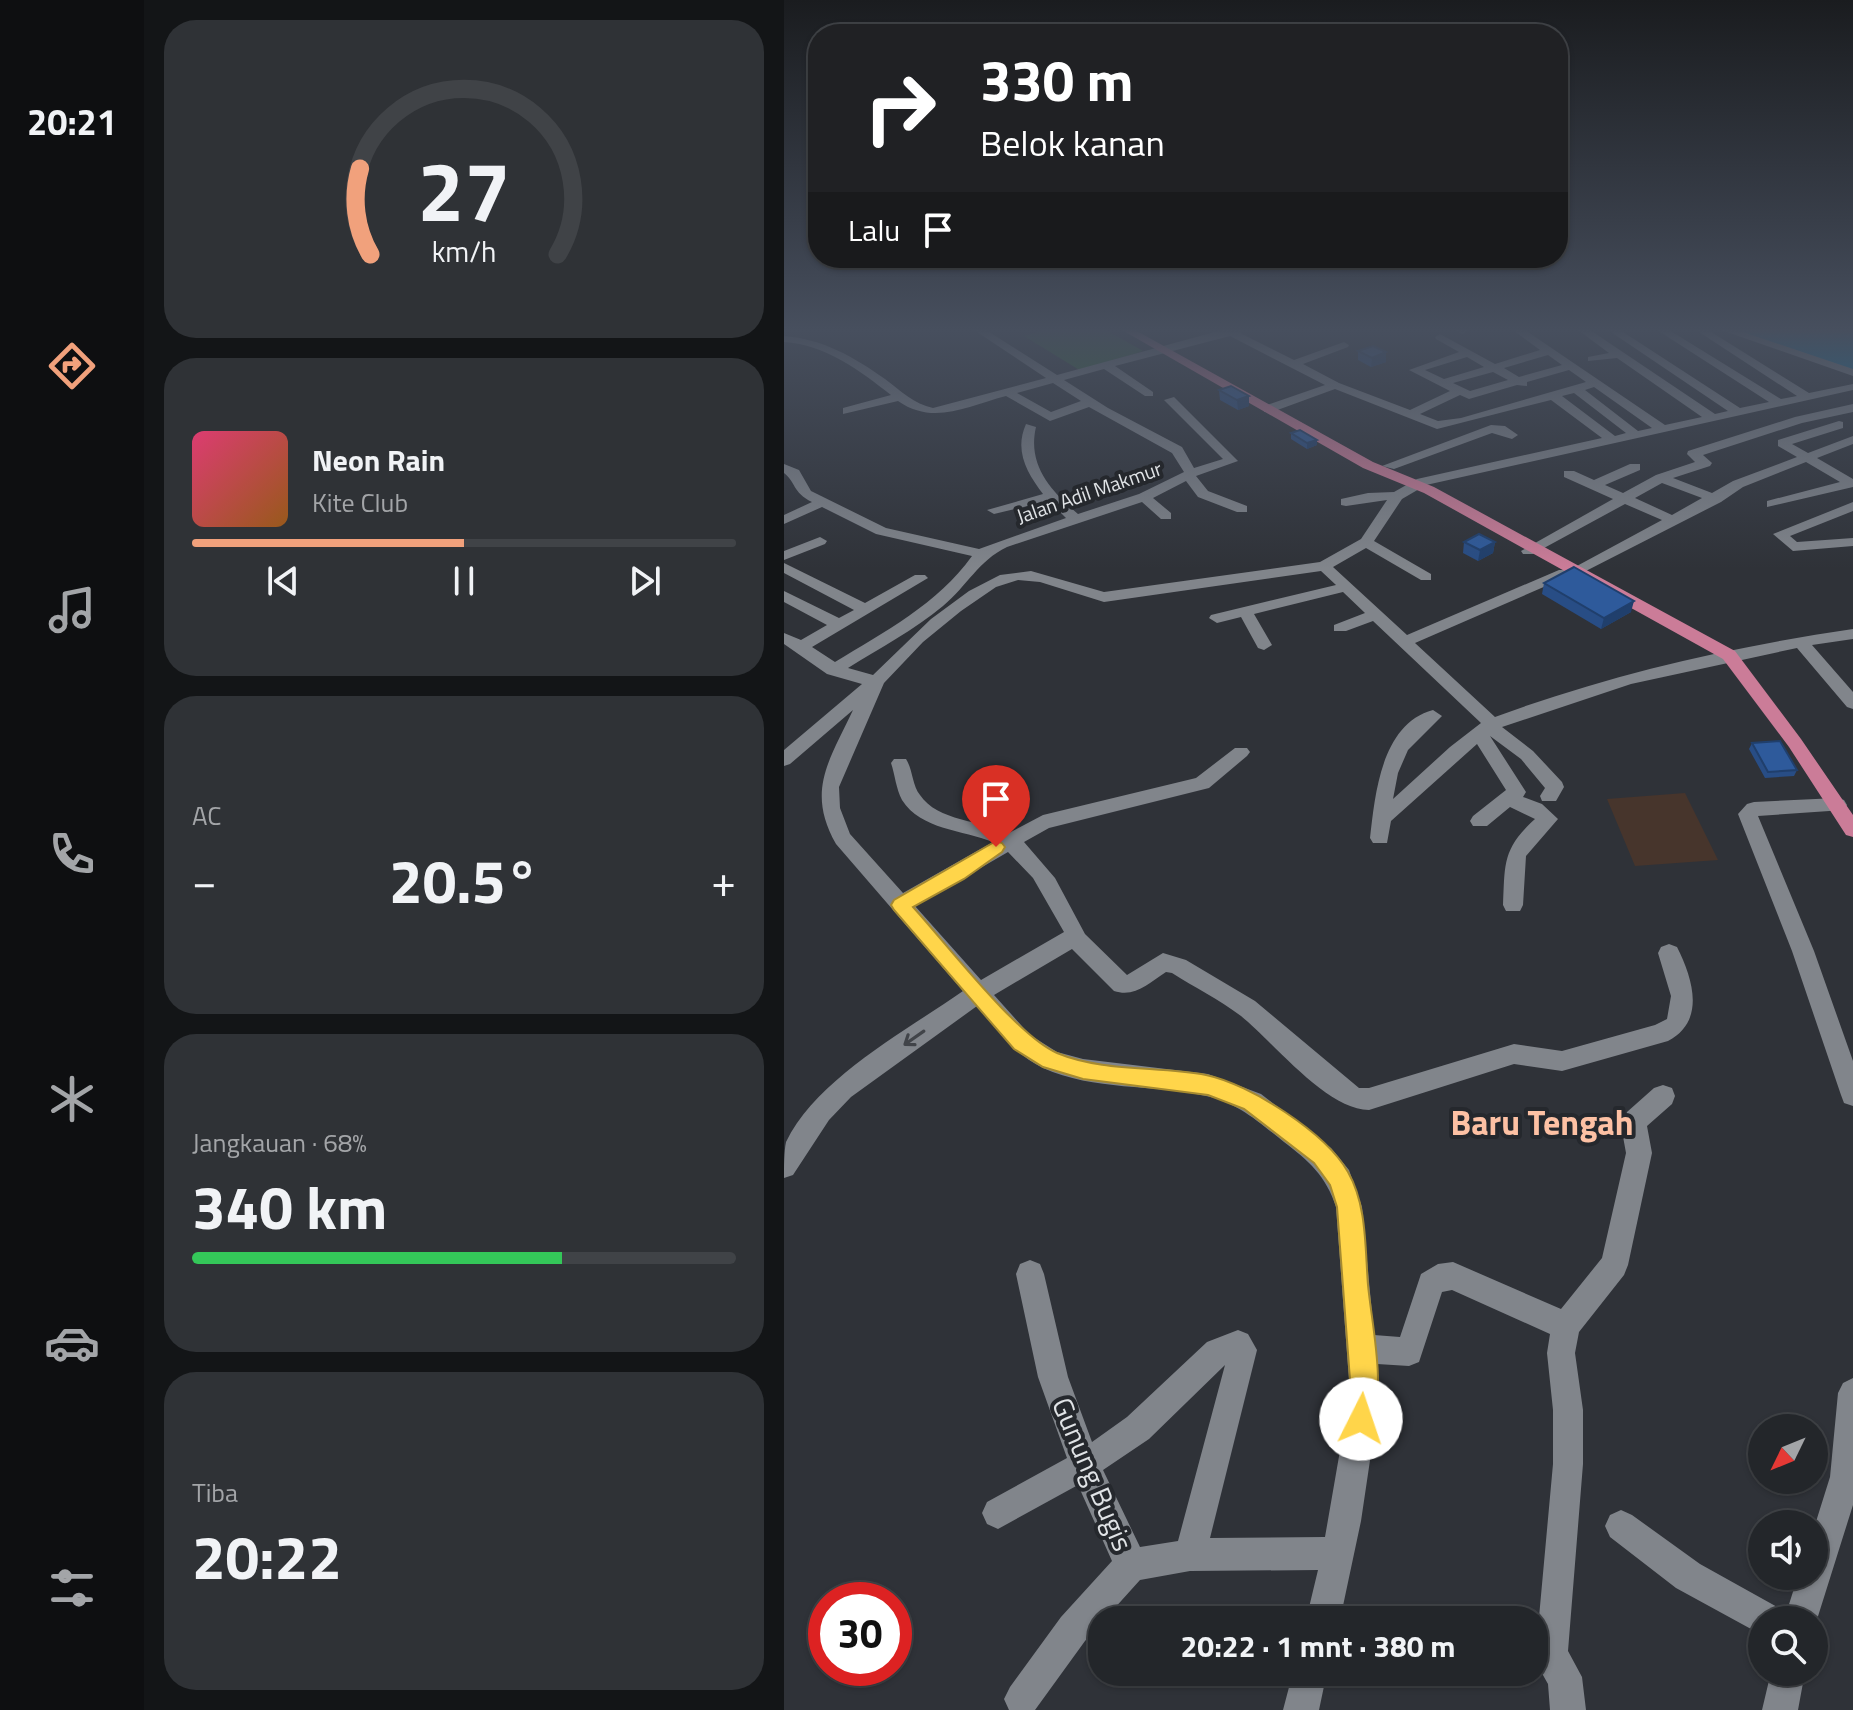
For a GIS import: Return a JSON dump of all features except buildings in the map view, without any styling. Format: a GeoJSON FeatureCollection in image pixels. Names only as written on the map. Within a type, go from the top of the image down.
{"type":"FeatureCollection","features":[{"type":"Feature","properties":{"kind":"main road"},"geometry":{"type":"LineString","coordinates":[[1278,410],[1368,465],[1422,486]]}},
{"type":"Feature","properties":{"kind":"main road"},"geometry":{"type":"LineString","coordinates":[[1279,410],[1389,466],[1729,661],[1853,830]]}},
{"type":"Feature","properties":{"kind":"street"},"geometry":{"type":"LineString","coordinates":[[847,411],[851,410]]}},
{"type":"Feature","properties":{"kind":"street"},"geometry":{"type":"LineString","coordinates":[[920,410],[942,410]]}},
{"type":"Feature","properties":{"kind":"street"},"geometry":{"type":"LineString","coordinates":[[1035,410],[1049,419],[1071,410]]}},
{"type":"Feature","properties":{"kind":"street","name":"Jalan Adil Makmur"},"geometry":{"type":"LineString","coordinates":[[981,554],[1002,544],[1144,497],[1190,474],[1177,450],[1104,410]]}},
{"type":"Feature","properties":{"kind":"street"},"geometry":{"type":"LineString","coordinates":[[1180,410],[1232,461],[1190,474],[1203,494],[1242,509]]}},
{"type":"Feature","properties":{"kind":"street"},"geometry":{"type":"LineString","coordinates":[[1401,410],[1437,425],[1501,410]]}},
{"type":"Feature","properties":{"kind":"street"},"geometry":{"type":"LineString","coordinates":[[1417,416],[1427,410]]}},
{"type":"Feature","properties":{"kind":"street"},"geometry":{"type":"LineString","coordinates":[[1568,410],[1611,439]]}},
{"type":"Feature","properties":{"kind":"street"},"geometry":{"type":"LineString","coordinates":[[1603,410],[1635,434]]}},
{"type":"Feature","properties":{"kind":"street"},"geometry":{"type":"LineString","coordinates":[[1635,410],[1661,428]]}},
{"type":"Feature","properties":{"kind":"street"},"geometry":{"type":"LineString","coordinates":[[1701,410],[1711,417]]}},
{"type":"Feature","properties":{"kind":"street"},"geometry":{"type":"LineString","coordinates":[[1735,410],[1738,412]]}},
{"type":"Feature","properties":{"kind":"street"},"geometry":{"type":"LineString","coordinates":[[1346,502],[1397,496],[1422,486],[1594,443],[1748,410]]}},
{"type":"Feature","properties":{"kind":"street"},"geometry":{"type":"LineString","coordinates":[[1529,547],[1661,478],[1704,464],[1693,454],[1799,420],[1845,410]]}},
{"type":"Feature","properties":{"kind":"street"},"geometry":{"type":"LineString","coordinates":[[1843,424],[1782,441],[1852,483]]}},
{"type":"Feature","properties":{"kind":"street"},"geometry":{"type":"LineString","coordinates":[[1030,427],[1027,435],[1031,461],[1040,486],[1076,520]]}},
{"type":"Feature","properties":{"kind":"street"},"geometry":{"type":"LineString","coordinates":[[1571,427],[1594,443]]}},
{"type":"Feature","properties":{"kind":"street"},"geometry":{"type":"LineString","coordinates":[[1389,466],[1491,429],[1501,429],[1512,435]]}},
{"type":"Feature","properties":{"kind":"street"},"geometry":{"type":"LineString","coordinates":[[1406,641],[1572,572],[1716,499],[1738,484],[1853,440]]}},
{"type":"Feature","properties":{"kind":"street"},"geometry":{"type":"LineString","coordinates":[[1594,485],[1635,467]]}},
{"type":"Feature","properties":{"kind":"street"},"geometry":{"type":"LineString","coordinates":[[784,468],[794,473],[800,488],[881,531],[981,554],[971,572],[917,617],[833,670]]}},
{"type":"Feature","properties":{"kind":"street"},"geometry":{"type":"LineString","coordinates":[[1569,474],[1673,520]]}},
{"type":"Feature","properties":{"kind":"street"},"geometry":{"type":"LineString","coordinates":[[1661,478],[1716,499]]}},
{"type":"Feature","properties":{"kind":"street"},"geometry":{"type":"LineString","coordinates":[[1772,504],[1852,483]]}},
{"type":"Feature","properties":{"kind":"street"},"geometry":{"type":"LineString","coordinates":[[1738,484],[1772,504],[1800,526]]}},
{"type":"Feature","properties":{"kind":"street"},"geometry":{"type":"LineString","coordinates":[[784,760],[959,604],[1005,578],[1020,575],[1045,577],[1072,591],[1104,597],[1324,566],[1366,542],[1397,496]]}},
{"type":"Feature","properties":{"kind":"street"},"geometry":{"type":"LineString","coordinates":[[994,510],[1049,497]]}},
{"type":"Feature","properties":{"kind":"street"},"geometry":{"type":"LineString","coordinates":[[1144,497],[1166,516]]}},
{"type":"Feature","properties":{"kind":"street"},"geometry":{"type":"LineString","coordinates":[[784,520],[823,502]]}},
{"type":"Feature","properties":{"kind":"street"},"geometry":{"type":"LineString","coordinates":[[1853,506],[1780,534],[1793,547],[1853,542]]}},
{"type":"Feature","properties":{"kind":"street"},"geometry":{"type":"LineString","coordinates":[[784,556],[820,541]]}},
{"type":"Feature","properties":{"kind":"street"},"geometry":{"type":"LineString","coordinates":[[1366,542],[1426,577]]}},
{"type":"Feature","properties":{"kind":"street"},"geometry":{"type":"LineString","coordinates":[[1324,566],[1406,641],[1487,728],[1527,755],[1555,787],[1549,796]]}},
{"type":"Feature","properties":{"kind":"street"},"geometry":{"type":"LineString","coordinates":[[784,567],[864,609]]}},
{"type":"Feature","properties":{"kind":"street"},"geometry":{"type":"LineString","coordinates":[[802,646],[920,578]]}},
{"type":"Feature","properties":{"kind":"street"},"geometry":{"type":"LineString","coordinates":[[1217,618],[1347,587]]}},
{"type":"Feature","properties":{"kind":"street"},"geometry":{"type":"LineString","coordinates":[[784,596],[838,624]]}},
{"type":"Feature","properties":{"kind":"street"},"geometry":{"type":"LineString","coordinates":[[1245,611],[1264,645]]}},
{"type":"Feature","properties":{"kind":"street"},"geometry":{"type":"LineString","coordinates":[[1340,628],[1377,614]]}},
{"type":"Feature","properties":{"kind":"street"},"geometry":{"type":"LineString","coordinates":[[1382,818],[1421,787],[1456,751],[1487,728],[1575,693],[1729,661],[1800,641],[1853,634]]}},
{"type":"Feature","properties":{"kind":"street"},"geometry":{"type":"LineString","coordinates":[[784,638],[802,646],[833,670],[856,679],[876,681]]}},
{"type":"Feature","properties":{"kind":"street"},"geometry":{"type":"LineString","coordinates":[[1800,641],[1853,703]]}},
{"type":"Feature","properties":{"kind":"street"},"geometry":{"type":"LineString","coordinates":[[876,681],[830,786],[831,816],[843,839],[1022,1042],[1050,1060],[1083,1070],[1208,1085],[1252,1102],[1322,1156],[1340,1179],[1349,1207],[1365,1393],[1339,1553],[1326,1606]]}},
{"type":"Feature","properties":{"kind":"street"},"geometry":{"type":"LineString","coordinates":[[1380,838],[1384,789],[1391,764],[1406,737],[1433,716]]}},
{"type":"Feature","properties":{"kind":"street"},"geometry":{"type":"LineString","coordinates":[[1480,821],[1517,792],[1487,728]]}},
{"type":"Feature","properties":{"kind":"street"},"geometry":{"type":"LineString","coordinates":[[900,905],[958,874],[1008,840],[1059,817],[1202,783],[1241,752]]}},
{"type":"Feature","properties":{"kind":"street"},"geometry":{"type":"LineString","coordinates":[[900,763],[908,794],[924,811],[1008,840],[1039,870],[1075,932],[1074,937]]}},
{"type":"Feature","properties":{"kind":"street"},"geometry":{"type":"LineString","coordinates":[[1508,799],[1535,809],[1548,819],[1529,836],[1516,855],[1513,905]]}},
{"type":"Feature","properties":{"kind":"street"},"geometry":{"type":"LineString","coordinates":[[1837,805],[1754,809],[1748,814],[1803,951],[1853,1095]]}},
{"type":"Feature","properties":{"kind":"street"},"geometry":{"type":"LineString","coordinates":[[1074,937],[1122,984],[1131,984],[1163,962],[1178,966],[1247,1008],[1345,1093],[1362,1100],[1514,1054],[1562,1061],[1660,1034],[1675,1026],[1681,1013],[1682,996],[1669,953]]}},
{"type":"Feature","properties":{"kind":"street"},"geometry":{"type":"LineString","coordinates":[[784,1166],[820,1112],[842,1089],[978,993],[1074,937]]}},
{"type":"Feature","properties":{"kind":"street"},"geometry":{"type":"LineString","coordinates":[[1568,1710],[1565,1677],[1552,1661],[1551,1651],[1568,1464],[1568,1410],[1561,1353],[1566,1326],[1614,1265],[1639,1153],[1634,1131],[1636,1120],[1663,1096]]}},
{"type":"Feature","properties":{"kind":"street","name":"Gunung Bugis"},"geometry":{"type":"LineString","coordinates":[[1030,1274],[1053,1377],[1084,1463],[1131,1565],[1190,1555],[1339,1553]]}},
{"type":"Feature","properties":{"kind":"street"},"geometry":{"type":"LineString","coordinates":[[1361,1349],[1409,1352],[1431,1284],[1443,1276],[1453,1276],[1566,1326]]}},
{"type":"Feature","properties":{"kind":"street"},"geometry":{"type":"LineString","coordinates":[[998,1513],[1084,1463],[1147,1421],[1212,1356],[1233,1343],[1242,1346],[1243,1350],[1190,1555]]}},
{"type":"Feature","properties":{"kind":"street"},"geometry":{"type":"LineString","coordinates":[[1805,1606],[1846,1477],[1853,1393]]}},
{"type":"Feature","properties":{"kind":"street"},"geometry":{"type":"LineString","coordinates":[[1621,1526],[1688,1576],[1748,1609]]}},
{"type":"Feature","properties":{"kind":"street"},"geometry":{"type":"LineString","coordinates":[[1022,1699],[1073,1629],[1131,1565]]}},
{"type":"Feature","properties":{"kind":"street"},"geometry":{"type":"LineString","coordinates":[[1301,1710],[1307,1686]]}},
{"type":"Feature","properties":{"kind":"street"},"geometry":{"type":"LineString","coordinates":[[1780,1710],[1785,1686]]}},
{"type":"Feature","properties":{"kind":"shaded area"},"geometry":{"type":"Polygon","coordinates":[[[1685,793],[1718,860],[1635,866],[1607,799],[1685,793]]]}},
{"type":"Feature","properties":{"kind":"district","name":"Baru Tengah"},"geometry":{"type":"Point","coordinates":[1542,1122]}},
{"type":"Feature","properties":{"kind":"route"},"geometry":{"type":"LineString","coordinates":[[996,847],[958,874],[900,905],[1022,1042],[1050,1060],[1083,1070],[1208,1085],[1252,1102],[1322,1156],[1340,1179],[1349,1207],[1365,1393],[1361,1419]]}}]}
